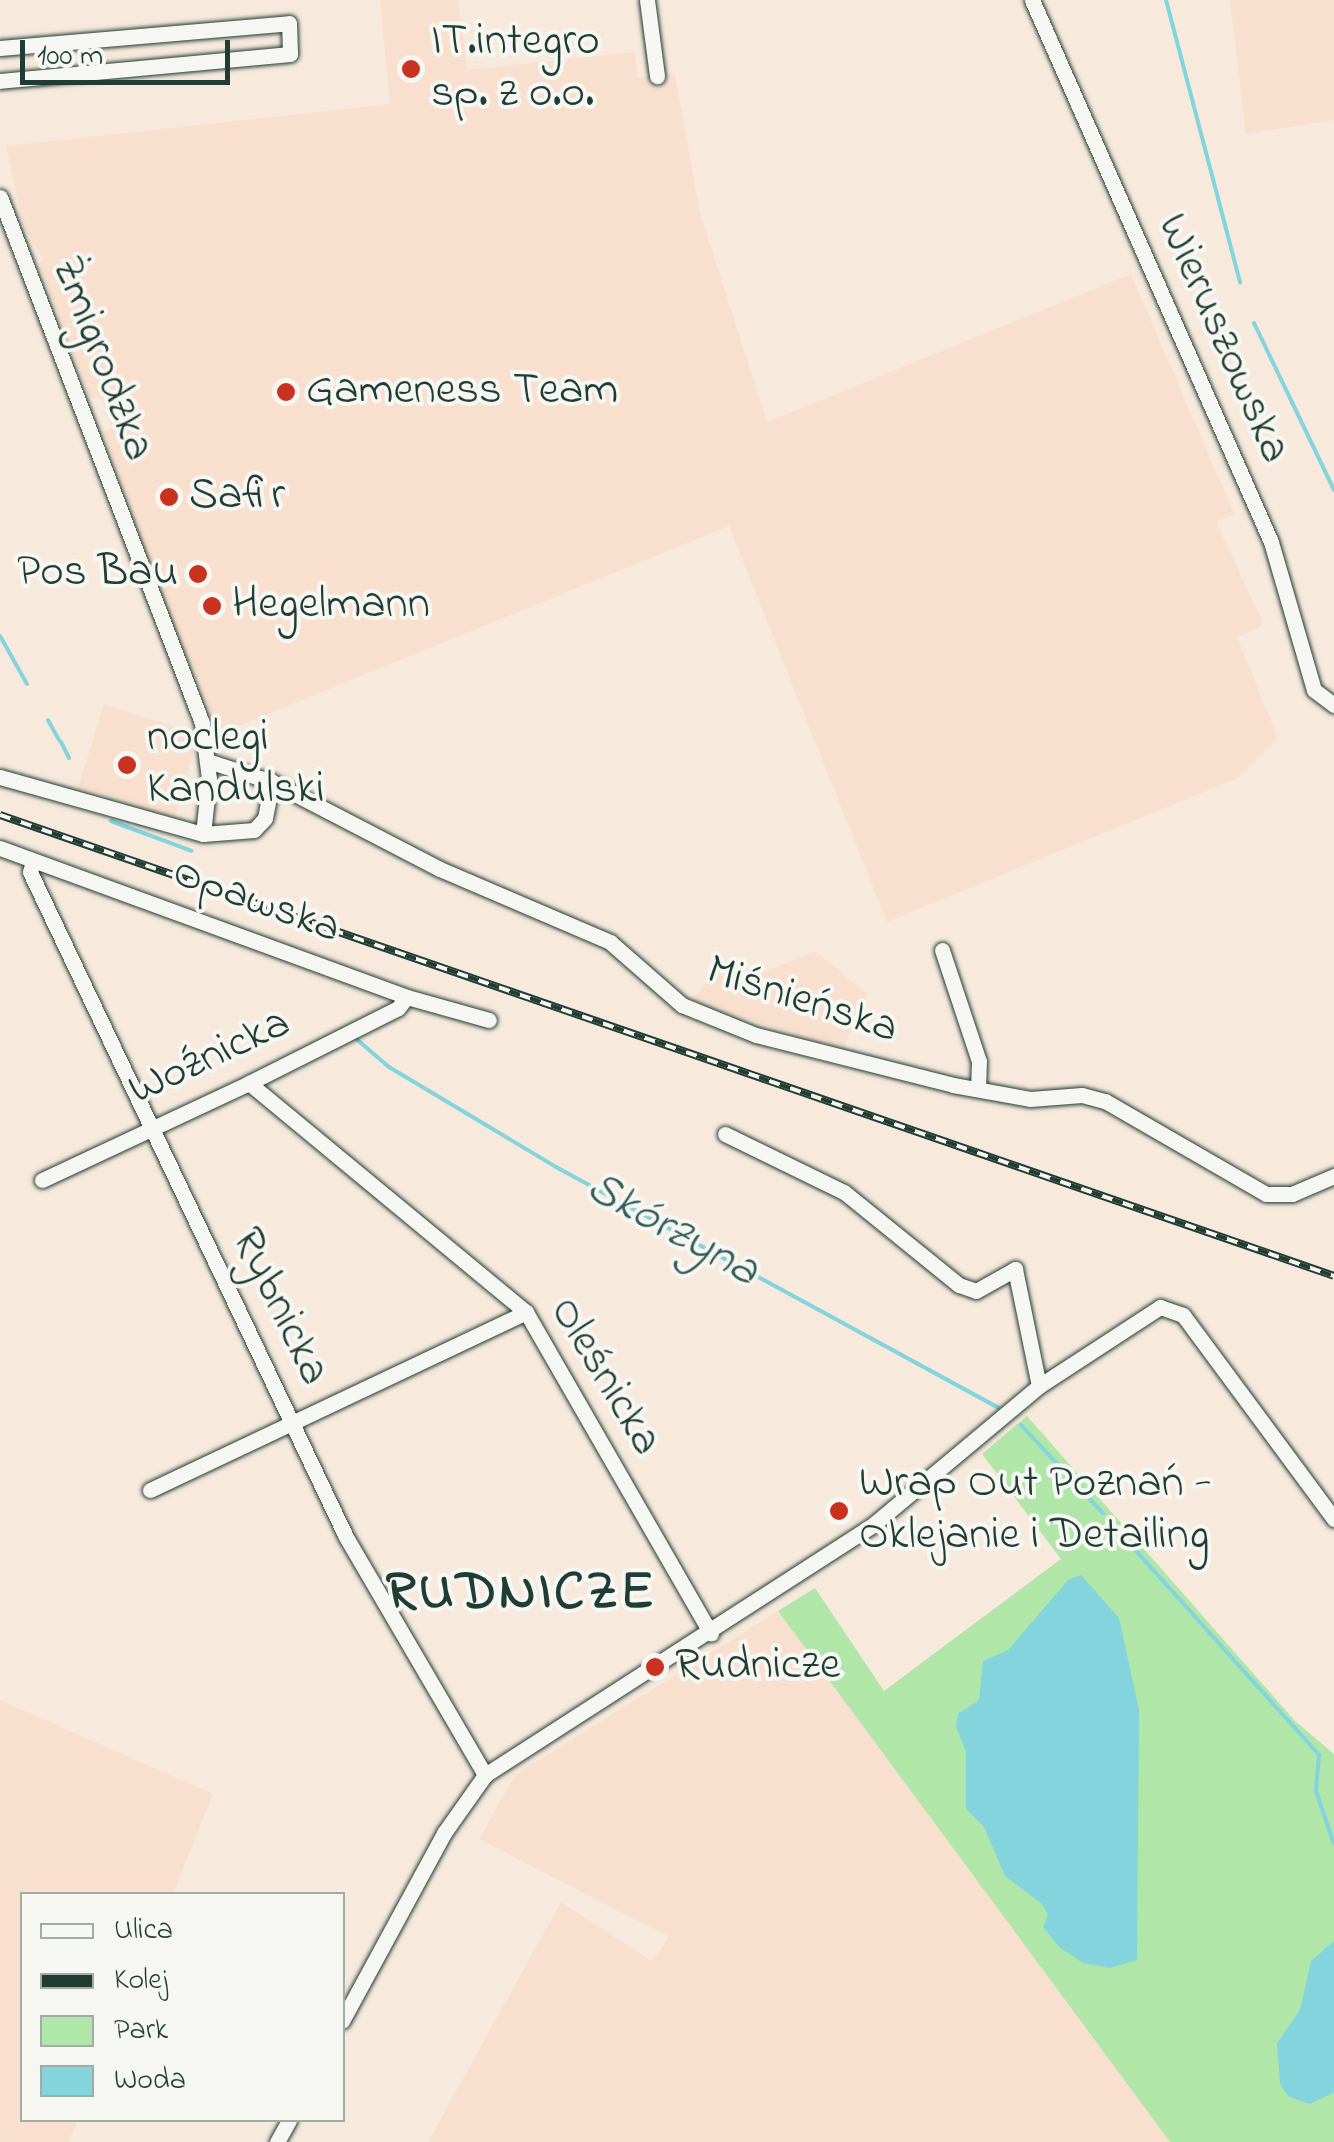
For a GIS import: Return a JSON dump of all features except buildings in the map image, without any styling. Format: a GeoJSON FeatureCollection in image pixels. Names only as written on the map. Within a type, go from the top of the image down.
{"type":"FeatureCollection","features":[{"type":"Feature","properties":{"kind":"street"},"geometry":{"type":"LineString","coordinates":[[648,0],[658,76]]}},
{"type":"Feature","properties":{"kind":"street","name":"Wieruszowska"},"geometry":{"type":"LineString","coordinates":[[1032,0],[1270,542],[1314,690],[1334,706]]}},
{"type":"Feature","properties":{"kind":"street"},"geometry":{"type":"LineString","coordinates":[[0,48],[289,23],[290,54],[0,81]]}},
{"type":"Feature","properties":{"kind":"street","name":"Żmigrodzka"},"geometry":{"type":"LineString","coordinates":[[0,197],[202,723],[208,761],[203,834]]}},
{"type":"Feature","properties":{"kind":"street","name":"Miśnieńska"},"geometry":{"type":"LineString","coordinates":[[208,761],[272,782],[440,869],[610,942],[682,1005],[756,1035],[1030,1099],[1082,1095],[1105,1101],[1266,1194],[1292,1194],[1334,1176]]}},
{"type":"Feature","properties":{"kind":"street"},"geometry":{"type":"LineString","coordinates":[[0,777],[203,834],[254,830],[264,818],[272,782]]}},
{"type":"Feature","properties":{"kind":"street","name":"Opawska"},"geometry":{"type":"LineString","coordinates":[[0,848],[407,997],[489,1020]]}},
{"type":"Feature","properties":{"kind":"street","name":"Rybnicka"},"geometry":{"type":"LineString","coordinates":[[34,861],[30,872],[346,1537],[484,1775]]}},
{"type":"Feature","properties":{"kind":"street"},"geometry":{"type":"LineString","coordinates":[[942,950],[980,1061],[978,1089]]}},
{"type":"Feature","properties":{"kind":"street","name":"Woźnicka"},"geometry":{"type":"LineString","coordinates":[[42,1180],[248,1084],[398,1008],[407,997]]}},
{"type":"Feature","properties":{"kind":"street","name":"Oleśnicka"},"geometry":{"type":"LineString","coordinates":[[248,1084],[526,1312],[711,1634]]}},
{"type":"Feature","properties":{"kind":"street"},"geometry":{"type":"LineString","coordinates":[[725,1134],[844,1192],[959,1285],[976,1291],[1015,1269],[1039,1386]]}},
{"type":"Feature","properties":{"kind":"street"},"geometry":{"type":"LineString","coordinates":[[345,2014],[444,1833],[484,1775],[711,1634],[874,1524],[1039,1386],[1160,1307],[1175,1309],[1334,1519]]}},
{"type":"Feature","properties":{"kind":"street"},"geometry":{"type":"LineString","coordinates":[[150,1490],[526,1312]]}},
{"type":"Feature","properties":{"kind":"shaded area"},"geometry":{"type":"Polygon","coordinates":[[[380,0],[458,0],[467,70],[634,52],[638,78],[675,74],[700,213],[767,422],[1131,274],[1234,514],[1216,522],[1262,620],[1261,627],[1237,637],[1278,738],[1238,778],[887,922],[729,526],[219,734],[154,577],[103,432],[112,428],[102,399],[89,396],[39,265],[43,260],[23,225],[6,146],[390,104],[380,0]]]}},
{"type":"Feature","properties":{"kind":"shaded area"},"geometry":{"type":"Polygon","coordinates":[[[1230,0],[1334,0],[1334,120],[1246,134],[1230,0]]]}},
{"type":"Feature","properties":{"kind":"shaded area"},"geometry":{"type":"Polygon","coordinates":[[[104,704],[187,731],[194,752],[175,817],[78,788],[104,704]]]}},
{"type":"Feature","properties":{"kind":"shaded area"},"geometry":{"type":"Polygon","coordinates":[[[815,951],[867,994],[843,1049],[691,1002],[721,964],[751,977],[815,951]]]}},
{"type":"Feature","properties":{"kind":"shaded area"},"geometry":{"type":"Polygon","coordinates":[[[778,1611],[1170,2142],[428,2142],[561,1902],[652,1961],[669,1937],[479,1839],[516,1774],[778,1611]]]}},
{"type":"Feature","properties":{"kind":"shaded area"},"geometry":{"type":"Polygon","coordinates":[[[0,1700],[213,1794],[174,1892],[20,1892],[20,2122],[77,2122],[68,2142],[0,2142],[0,1700]]]}},
{"type":"Feature","properties":{"kind":"green space"},"geometry":{"type":"Polygon","coordinates":[[[1027,1416],[1295,1721],[1334,1754],[1334,2142],[1170,2142],[778,1611],[815,1588],[884,1691],[1061,1559],[982,1454],[1027,1416]]]}},
{"type":"Feature","properties":{"kind":"water"},"geometry":{"type":"Polygon","coordinates":[[[1081,1575],[1119,1618],[1139,1710],[1137,1960],[1110,1968],[1083,1963],[1059,1947],[1043,1927],[1048,1915],[1042,1904],[1005,1876],[984,1827],[966,1809],[966,1752],[956,1726],[958,1714],[979,1700],[983,1661],[1008,1650],[1068,1580],[1081,1575]]]}},
{"type":"Feature","properties":{"kind":"water"},"geometry":{"type":"Polygon","coordinates":[[[1334,1941],[1334,2093],[1309,2104],[1288,2096],[1280,2084],[1277,2043],[1300,2010],[1311,1961],[1334,1941]]]}},
{"type":"Feature","properties":{"kind":"waterway"},"geometry":{"type":"LineString","coordinates":[[1166,0],[1240,282]]}},
{"type":"Feature","properties":{"kind":"waterway"},"geometry":{"type":"LineString","coordinates":[[1254,323],[1334,490]]}},
{"type":"Feature","properties":{"kind":"waterway","name":"Skórzyna"},"geometry":{"type":"LineString","coordinates":[[0,636],[27,684]]}},
{"type":"Feature","properties":{"kind":"waterway","name":"Skórzyna"},"geometry":{"type":"LineString","coordinates":[[48,720],[59,740]]}},
{"type":"Feature","properties":{"kind":"waterway","name":"Skórzyna"},"geometry":{"type":"LineString","coordinates":[[61,742],[69,758]]}},
{"type":"Feature","properties":{"kind":"waterway","name":"Skórzyna"},"geometry":{"type":"LineString","coordinates":[[111,821],[192,851]]}},
{"type":"Feature","properties":{"kind":"waterway","name":"Skórzyna"},"geometry":{"type":"LineString","coordinates":[[354,1037],[389,1067],[556,1167],[999,1408]]}},
{"type":"Feature","properties":{"kind":"waterway","name":"Skórzyna"},"geometry":{"type":"LineString","coordinates":[[1021,1425],[1103,1513]]}},
{"type":"Feature","properties":{"kind":"waterway","name":"Skórzyna"},"geometry":{"type":"LineString","coordinates":[[1111,1523],[1319,1755],[1316,1791],[1334,1844]]}},
{"type":"Feature","properties":{"kind":"railway"},"geometry":{"type":"LineString","coordinates":[[0,815],[1334,1276]]}},
{"type":"Feature","properties":{"kind":"place","name":"IT.integro sp. z o.o."},"geometry":{"type":"Point","coordinates":[411,69]}},
{"type":"Feature","properties":{"kind":"place","name":"Gameness Team"},"geometry":{"type":"Point","coordinates":[286,392]}},
{"type":"Feature","properties":{"kind":"place","name":"Safir"},"geometry":{"type":"Point","coordinates":[169,497]}},
{"type":"Feature","properties":{"kind":"place","name":"Pos Bau"},"geometry":{"type":"Point","coordinates":[198,574]}},
{"type":"Feature","properties":{"kind":"place","name":"Hegelmann"},"geometry":{"type":"Point","coordinates":[212,606]}},
{"type":"Feature","properties":{"kind":"place","name":"noclegi Kandulski"},"geometry":{"type":"Point","coordinates":[127,765]}},
{"type":"Feature","properties":{"kind":"place","name":"Wrap Out Poznań - Oklejanie i Detailing"},"geometry":{"type":"Point","coordinates":[839,1511]}},
{"type":"Feature","properties":{"kind":"place","name":"Rudnicze"},"geometry":{"type":"Point","coordinates":[655,1667]}},
{"type":"Feature","properties":{"kind":"district","name":"RUDNICZE"},"geometry":{"type":"Point","coordinates":[521,1595]}}]}
